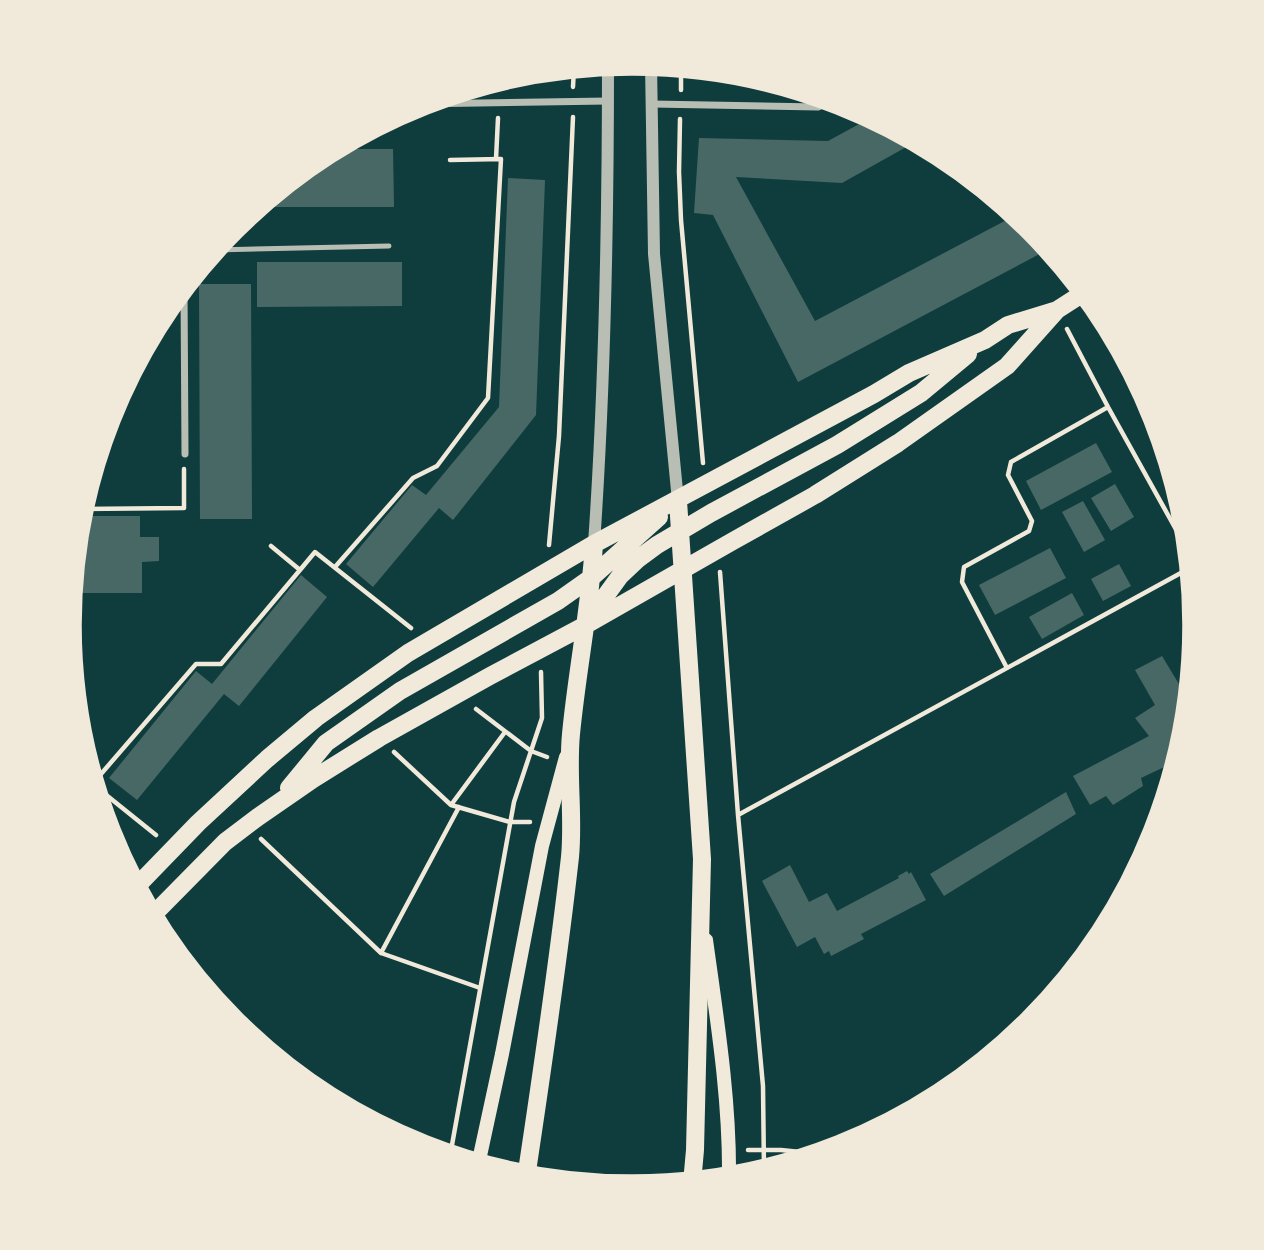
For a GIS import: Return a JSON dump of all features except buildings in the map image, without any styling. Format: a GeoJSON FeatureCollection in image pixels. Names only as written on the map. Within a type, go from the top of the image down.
{"type":"FeatureCollection","features":[{"type":"Feature","properties":{"kind":"main road"},"geometry":{"type":"LineString","coordinates":[[159,909],[225,842],[313,779],[379,738],[815,495],[898,443],[1007,366],[1057,310],[1076,298]]}},
{"type":"Feature","properties":{"kind":"main road"},"geometry":{"type":"LineString","coordinates":[[584,626],[629,567],[657,545],[837,445],[922,393],[985,340],[1008,325],[1057,310]]}},
{"type":"Feature","properties":{"kind":"main road"},"geometry":{"type":"LineString","coordinates":[[143,880],[198,823],[267,759],[316,718],[408,653],[594,544],[678,501],[909,373],[985,340]]}},
{"type":"Feature","properties":{"kind":"main road"},"geometry":{"type":"LineString","coordinates":[[678,501],[702,859],[693,1173]]}},
{"type":"Feature","properties":{"kind":"main road"},"geometry":{"type":"LineString","coordinates":[[273,807],[327,743],[400,691],[550,605],[592,577],[678,501]]}},
{"type":"Feature","properties":{"kind":"main road"},"geometry":{"type":"LineString","coordinates":[[480,1155],[542,846],[570,738],[594,544]]}},
{"type":"Feature","properties":{"kind":"main road"},"geometry":{"type":"LineString","coordinates":[[528,1167],[570,853],[570,738]]}},
{"type":"Feature","properties":{"kind":"main road"},"geometry":{"type":"LineString","coordinates":[[701,905],[719,1032],[729,1168]]}},
{"type":"Feature","properties":{"kind":"street"},"geometry":{"type":"LineString","coordinates":[[594,544],[600,456],[608,75]]}},
{"type":"Feature","properties":{"kind":"street"},"geometry":{"type":"LineString","coordinates":[[651,75],[654,254],[678,501]]}},
{"type":"Feature","properties":{"kind":"street"},"geometry":{"type":"LineString","coordinates":[[455,103],[608,101]]}},
{"type":"Feature","properties":{"kind":"street"},"geometry":{"type":"LineString","coordinates":[[652,104],[819,107]]}},
{"type":"Feature","properties":{"kind":"street"},"geometry":{"type":"LineString","coordinates":[[184,303],[185,454]]}},
{"type":"Feature","properties":{"kind":"lane"},"geometry":{"type":"LineString","coordinates":[[228,250],[389,246]]}},
{"type":"Feature","properties":{"kind":"path"},"geometry":{"type":"LineString","coordinates":[[681,76],[679,172],[682,247],[702,458],[707,484]]}},
{"type":"Feature","properties":{"kind":"path"},"geometry":{"type":"LineString","coordinates":[[496,159],[499,102]]}},
{"type":"Feature","properties":{"kind":"path"},"geometry":{"type":"LineString","coordinates":[[546,572],[559,436],[573,126]]}},
{"type":"Feature","properties":{"kind":"path"},"geometry":{"type":"LineString","coordinates":[[335,567],[413,478],[437,466],[488,398],[501,159],[450,160]]}},
{"type":"Feature","properties":{"kind":"path"},"geometry":{"type":"LineString","coordinates":[[1057,310],[1175,527]]}},
{"type":"Feature","properties":{"kind":"path"},"geometry":{"type":"LineString","coordinates":[[1007,668],[962,582],[964,567],[1029,531],[1032,521],[1008,475],[1011,462],[1108,407]]}},
{"type":"Feature","properties":{"kind":"path"},"geometry":{"type":"LineString","coordinates":[[93,509],[184,509],[185,454]]}},
{"type":"Feature","properties":{"kind":"path"},"geometry":{"type":"LineString","coordinates":[[271,546],[300,569]]}},
{"type":"Feature","properties":{"kind":"path"},"geometry":{"type":"LineString","coordinates":[[718,550],[738,815],[763,1086],[765,1160]]}},
{"type":"Feature","properties":{"kind":"path"},"geometry":{"type":"LineString","coordinates":[[101,775],[196,664],[221,664],[315,552],[428,642]]}},
{"type":"Feature","properties":{"kind":"path"},"geometry":{"type":"LineString","coordinates":[[738,815],[1181,573]]}},
{"type":"Feature","properties":{"kind":"path"},"geometry":{"type":"LineString","coordinates":[[452,1146],[514,802],[542,718],[541,649]]}},
{"type":"Feature","properties":{"kind":"path"},"geometry":{"type":"LineString","coordinates":[[459,694],[531,751],[564,763]]}},
{"type":"Feature","properties":{"kind":"path"},"geometry":{"type":"LineString","coordinates":[[451,805],[505,732]]}},
{"type":"Feature","properties":{"kind":"path"},"geometry":{"type":"LineString","coordinates":[[379,738],[451,805],[510,822],[548,821]]}},
{"type":"Feature","properties":{"kind":"path"},"geometry":{"type":"LineString","coordinates":[[109,797],[173,848]]}},
{"type":"Feature","properties":{"kind":"path"},"geometry":{"type":"LineString","coordinates":[[381,953],[459,807]]}},
{"type":"Feature","properties":{"kind":"path"},"geometry":{"type":"LineString","coordinates":[[246,826],[381,953],[480,988]]}},
{"type":"Feature","properties":{"kind":"path"},"geometry":{"type":"LineString","coordinates":[[730,1150],[794,1152]]}}]}
